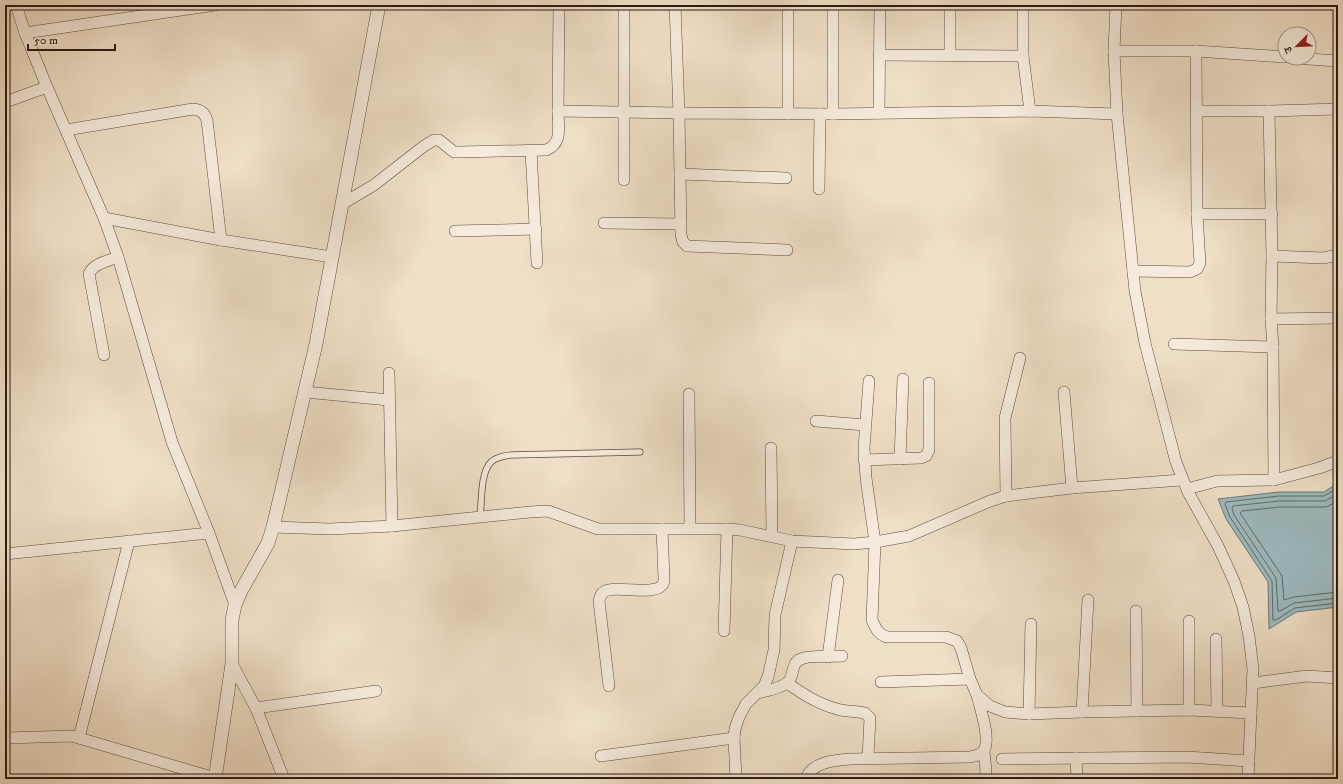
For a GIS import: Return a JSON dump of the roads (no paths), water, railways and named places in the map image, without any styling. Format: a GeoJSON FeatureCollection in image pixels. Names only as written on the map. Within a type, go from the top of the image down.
{"type":"FeatureCollection","features":[{"type":"Feature","properties":{"kind":"street"},"geometry":{"type":"LineString","coordinates":[[16,5],[25,33],[47,87],[104,218],[118,257],[172,442],[209,533],[235,605]]}},
{"type":"Feature","properties":{"kind":"street"},"geometry":{"type":"LineString","coordinates":[[25,33],[215,5]]}},
{"type":"Feature","properties":{"kind":"street"},"geometry":{"type":"LineString","coordinates":[[5,738],[60,736],[79,738],[215,778],[232,664],[232,620],[235,605],[268,543],[273,527],[316,344],[379,5]]}},
{"type":"Feature","properties":{"kind":"street"},"geometry":{"type":"LineString","coordinates":[[342,204],[374,186],[424,146],[434,140],[439,140],[454,152],[546,150],[556,144],[558,137],[559,5]]}},
{"type":"Feature","properties":{"kind":"street"},"geometry":{"type":"LineString","coordinates":[[624,5],[624,180]]}},
{"type":"Feature","properties":{"kind":"street"},"geometry":{"type":"LineString","coordinates":[[675,5],[681,236],[683,242],[687,246],[787,250]]}},
{"type":"Feature","properties":{"kind":"street"},"geometry":{"type":"LineString","coordinates":[[788,5],[788,114]]}},
{"type":"Feature","properties":{"kind":"street"},"geometry":{"type":"LineString","coordinates":[[833,5],[834,114]]}},
{"type":"Feature","properties":{"kind":"street"},"geometry":{"type":"LineString","coordinates":[[879,113],[880,5]]}},
{"type":"Feature","properties":{"kind":"street"},"geometry":{"type":"LineString","coordinates":[[950,5],[950,55]]}},
{"type":"Feature","properties":{"kind":"street"},"geometry":{"type":"LineString","coordinates":[[1023,5],[1023,56],[1030,111]]}},
{"type":"Feature","properties":{"kind":"street"},"geometry":{"type":"LineString","coordinates":[[1116,5],[1114,51],[1117,114],[1136,291],[1145,343],[1176,462],[1185,485],[1218,546],[1234,581],[1243,607],[1249,636],[1253,669],[1248,779]]}},
{"type":"Feature","properties":{"kind":"street"},"geometry":{"type":"LineString","coordinates":[[1114,51],[1196,51],[1277,56]]}},
{"type":"Feature","properties":{"kind":"street"},"geometry":{"type":"LineString","coordinates":[[1134,271],[1190,272],[1197,269],[1200,263],[1196,51]]}},
{"type":"Feature","properties":{"kind":"street"},"geometry":{"type":"LineString","coordinates":[[879,55],[1023,56]]}},
{"type":"Feature","properties":{"kind":"street"},"geometry":{"type":"LineString","coordinates":[[1317,60],[1338,61]]}},
{"type":"Feature","properties":{"kind":"street"},"geometry":{"type":"LineString","coordinates":[[5,102],[47,87]]}},
{"type":"Feature","properties":{"kind":"street"},"geometry":{"type":"LineString","coordinates":[[1196,111],[1338,109]]}},
{"type":"Feature","properties":{"kind":"street"},"geometry":{"type":"LineString","coordinates":[[66,130],[200,110],[205,114],[207,120],[221,240]]}},
{"type":"Feature","properties":{"kind":"street"},"geometry":{"type":"LineString","coordinates":[[558,112],[834,114],[1030,111],[1117,114]]}},
{"type":"Feature","properties":{"kind":"street"},"geometry":{"type":"LineString","coordinates":[[1269,111],[1272,214],[1271,319],[1273,347],[1274,480]]}},
{"type":"Feature","properties":{"kind":"street"},"geometry":{"type":"LineString","coordinates":[[819,189],[820,114]]}},
{"type":"Feature","properties":{"kind":"street"},"geometry":{"type":"LineString","coordinates":[[531,151],[538,263]]}},
{"type":"Feature","properties":{"kind":"street"},"geometry":{"type":"LineString","coordinates":[[680,174],[786,178]]}},
{"type":"Feature","properties":{"kind":"street"},"geometry":{"type":"LineString","coordinates":[[1198,214],[1272,214]]}},
{"type":"Feature","properties":{"kind":"street"},"geometry":{"type":"LineString","coordinates":[[104,218],[221,240],[332,257]]}},
{"type":"Feature","properties":{"kind":"street"},"geometry":{"type":"LineString","coordinates":[[604,223],[681,224]]}},
{"type":"Feature","properties":{"kind":"street"},"geometry":{"type":"LineString","coordinates":[[455,231],[536,229]]}},
{"type":"Feature","properties":{"kind":"street"},"geometry":{"type":"LineString","coordinates":[[1272,256],[1323,258],[1338,255]]}},
{"type":"Feature","properties":{"kind":"street"},"geometry":{"type":"LineString","coordinates":[[104,354],[89,274],[91,269],[96,265],[118,257]]}},
{"type":"Feature","properties":{"kind":"street"},"geometry":{"type":"LineString","coordinates":[[1271,319],[1338,318]]}},
{"type":"Feature","properties":{"kind":"street"},"geometry":{"type":"LineString","coordinates":[[1174,344],[1273,347]]}},
{"type":"Feature","properties":{"kind":"street"},"geometry":{"type":"LineString","coordinates":[[1006,496],[1005,418],[1020,358]]}},
{"type":"Feature","properties":{"kind":"street"},"geometry":{"type":"LineString","coordinates":[[389,373],[392,526]]}},
{"type":"Feature","properties":{"kind":"street"},"geometry":{"type":"LineString","coordinates":[[900,459],[903,379]]}},
{"type":"Feature","properties":{"kind":"street"},"geometry":{"type":"LineString","coordinates":[[870,381],[865,425],[864,460],[875,542],[872,620],[880,635],[887,638],[951,638],[957,640],[961,648],[970,679],[978,695],[986,738],[984,752],[986,770],[985,779]]}},
{"type":"Feature","properties":{"kind":"street"},"geometry":{"type":"LineString","coordinates":[[864,460],[921,458],[926,456],[929,450],[929,383]]}},
{"type":"Feature","properties":{"kind":"street"},"geometry":{"type":"LineString","coordinates":[[305,392],[389,400]]}},
{"type":"Feature","properties":{"kind":"street"},"geometry":{"type":"LineString","coordinates":[[1064,392],[1072,488]]}},
{"type":"Feature","properties":{"kind":"street"},"geometry":{"type":"LineString","coordinates":[[688,394],[690,528]]}},
{"type":"Feature","properties":{"kind":"street"},"geometry":{"type":"LineString","coordinates":[[816,421],[865,425]]}},
{"type":"Feature","properties":{"kind":"street"},"geometry":{"type":"LineString","coordinates":[[771,448],[772,536]]}},
{"type":"Feature","properties":{"kind":"street"},"geometry":{"type":"LineString","coordinates":[[273,527],[330,529],[392,526],[548,511],[598,529],[727,529],[740,530],[792,541],[854,544],[909,536],[990,501],[1006,496],[1072,488],[1185,485],[1217,481],[1274,480],[1319,468],[1338,461]]}},
{"type":"Feature","properties":{"kind":"street"},"geometry":{"type":"LineString","coordinates":[[609,686],[599,601],[601,594],[606,590],[651,590],[658,588],[663,584],[662,529]]}},
{"type":"Feature","properties":{"kind":"street"},"geometry":{"type":"LineString","coordinates":[[724,631],[727,529]]}},
{"type":"Feature","properties":{"kind":"street"},"geometry":{"type":"LineString","coordinates":[[5,554],[209,533]]}},
{"type":"Feature","properties":{"kind":"street"},"geometry":{"type":"LineString","coordinates":[[79,738],[129,541]]}},
{"type":"Feature","properties":{"kind":"street"},"geometry":{"type":"LineString","coordinates":[[736,779],[735,729],[746,704],[764,686],[772,664],[775,615],[792,541]]}},
{"type":"Feature","properties":{"kind":"street"},"geometry":{"type":"LineString","coordinates":[[828,657],[838,580]]}},
{"type":"Feature","properties":{"kind":"street"},"geometry":{"type":"LineString","coordinates":[[1082,712],[1088,600]]}},
{"type":"Feature","properties":{"kind":"street"},"geometry":{"type":"LineString","coordinates":[[1136,611],[1137,711]]}},
{"type":"Feature","properties":{"kind":"street"},"geometry":{"type":"LineString","coordinates":[[1189,621],[1189,710]]}},
{"type":"Feature","properties":{"kind":"street"},"geometry":{"type":"LineString","coordinates":[[1029,714],[1031,624]]}},
{"type":"Feature","properties":{"kind":"street"},"geometry":{"type":"LineString","coordinates":[[1216,639],[1217,711]]}},
{"type":"Feature","properties":{"kind":"street"},"geometry":{"type":"LineString","coordinates":[[757,694],[787,683],[790,679],[794,665],[801,659],[842,656]]}},
{"type":"Feature","properties":{"kind":"street"},"geometry":{"type":"LineString","coordinates":[[232,664],[256,708],[284,779]]}},
{"type":"Feature","properties":{"kind":"street"},"geometry":{"type":"LineString","coordinates":[[1253,683],[1307,676],[1338,678]]}},
{"type":"Feature","properties":{"kind":"street"},"geometry":{"type":"LineString","coordinates":[[881,682],[970,679]]}},
{"type":"Feature","properties":{"kind":"street"},"geometry":{"type":"LineString","coordinates":[[787,683],[804,695],[819,702],[837,709],[865,713],[868,715],[870,718],[868,758]]}},
{"type":"Feature","properties":{"kind":"street"},"geometry":{"type":"LineString","coordinates":[[256,708],[376,691]]}},
{"type":"Feature","properties":{"kind":"street"},"geometry":{"type":"LineString","coordinates":[[978,695],[997,710],[1016,714],[1189,710],[1251,713]]}},
{"type":"Feature","properties":{"kind":"street"},"geometry":{"type":"LineString","coordinates":[[601,756],[734,738]]}},
{"type":"Feature","properties":{"kind":"street"},"geometry":{"type":"LineString","coordinates":[[806,779],[809,772],[824,764],[850,758],[970,757],[984,752]]}},
{"type":"Feature","properties":{"kind":"street"},"geometry":{"type":"LineString","coordinates":[[1002,759],[1187,757],[1249,761]]}},
{"type":"Feature","properties":{"kind":"street"},"geometry":{"type":"LineString","coordinates":[[1076,758],[1077,779]]}},
{"type":"Feature","properties":{"kind":"lane"},"geometry":{"type":"LineString","coordinates":[[480,517],[484,474],[490,462],[498,457],[511,454],[640,452]]}},
{"type":"Feature","properties":{"kind":"water"},"geometry":{"type":"Polygon","coordinates":[[[1338,483],[1338,607],[1296,612],[1269,629],[1268,582],[1226,519],[1218,499],[1279,492],[1324,492],[1338,483]]]}}]}
